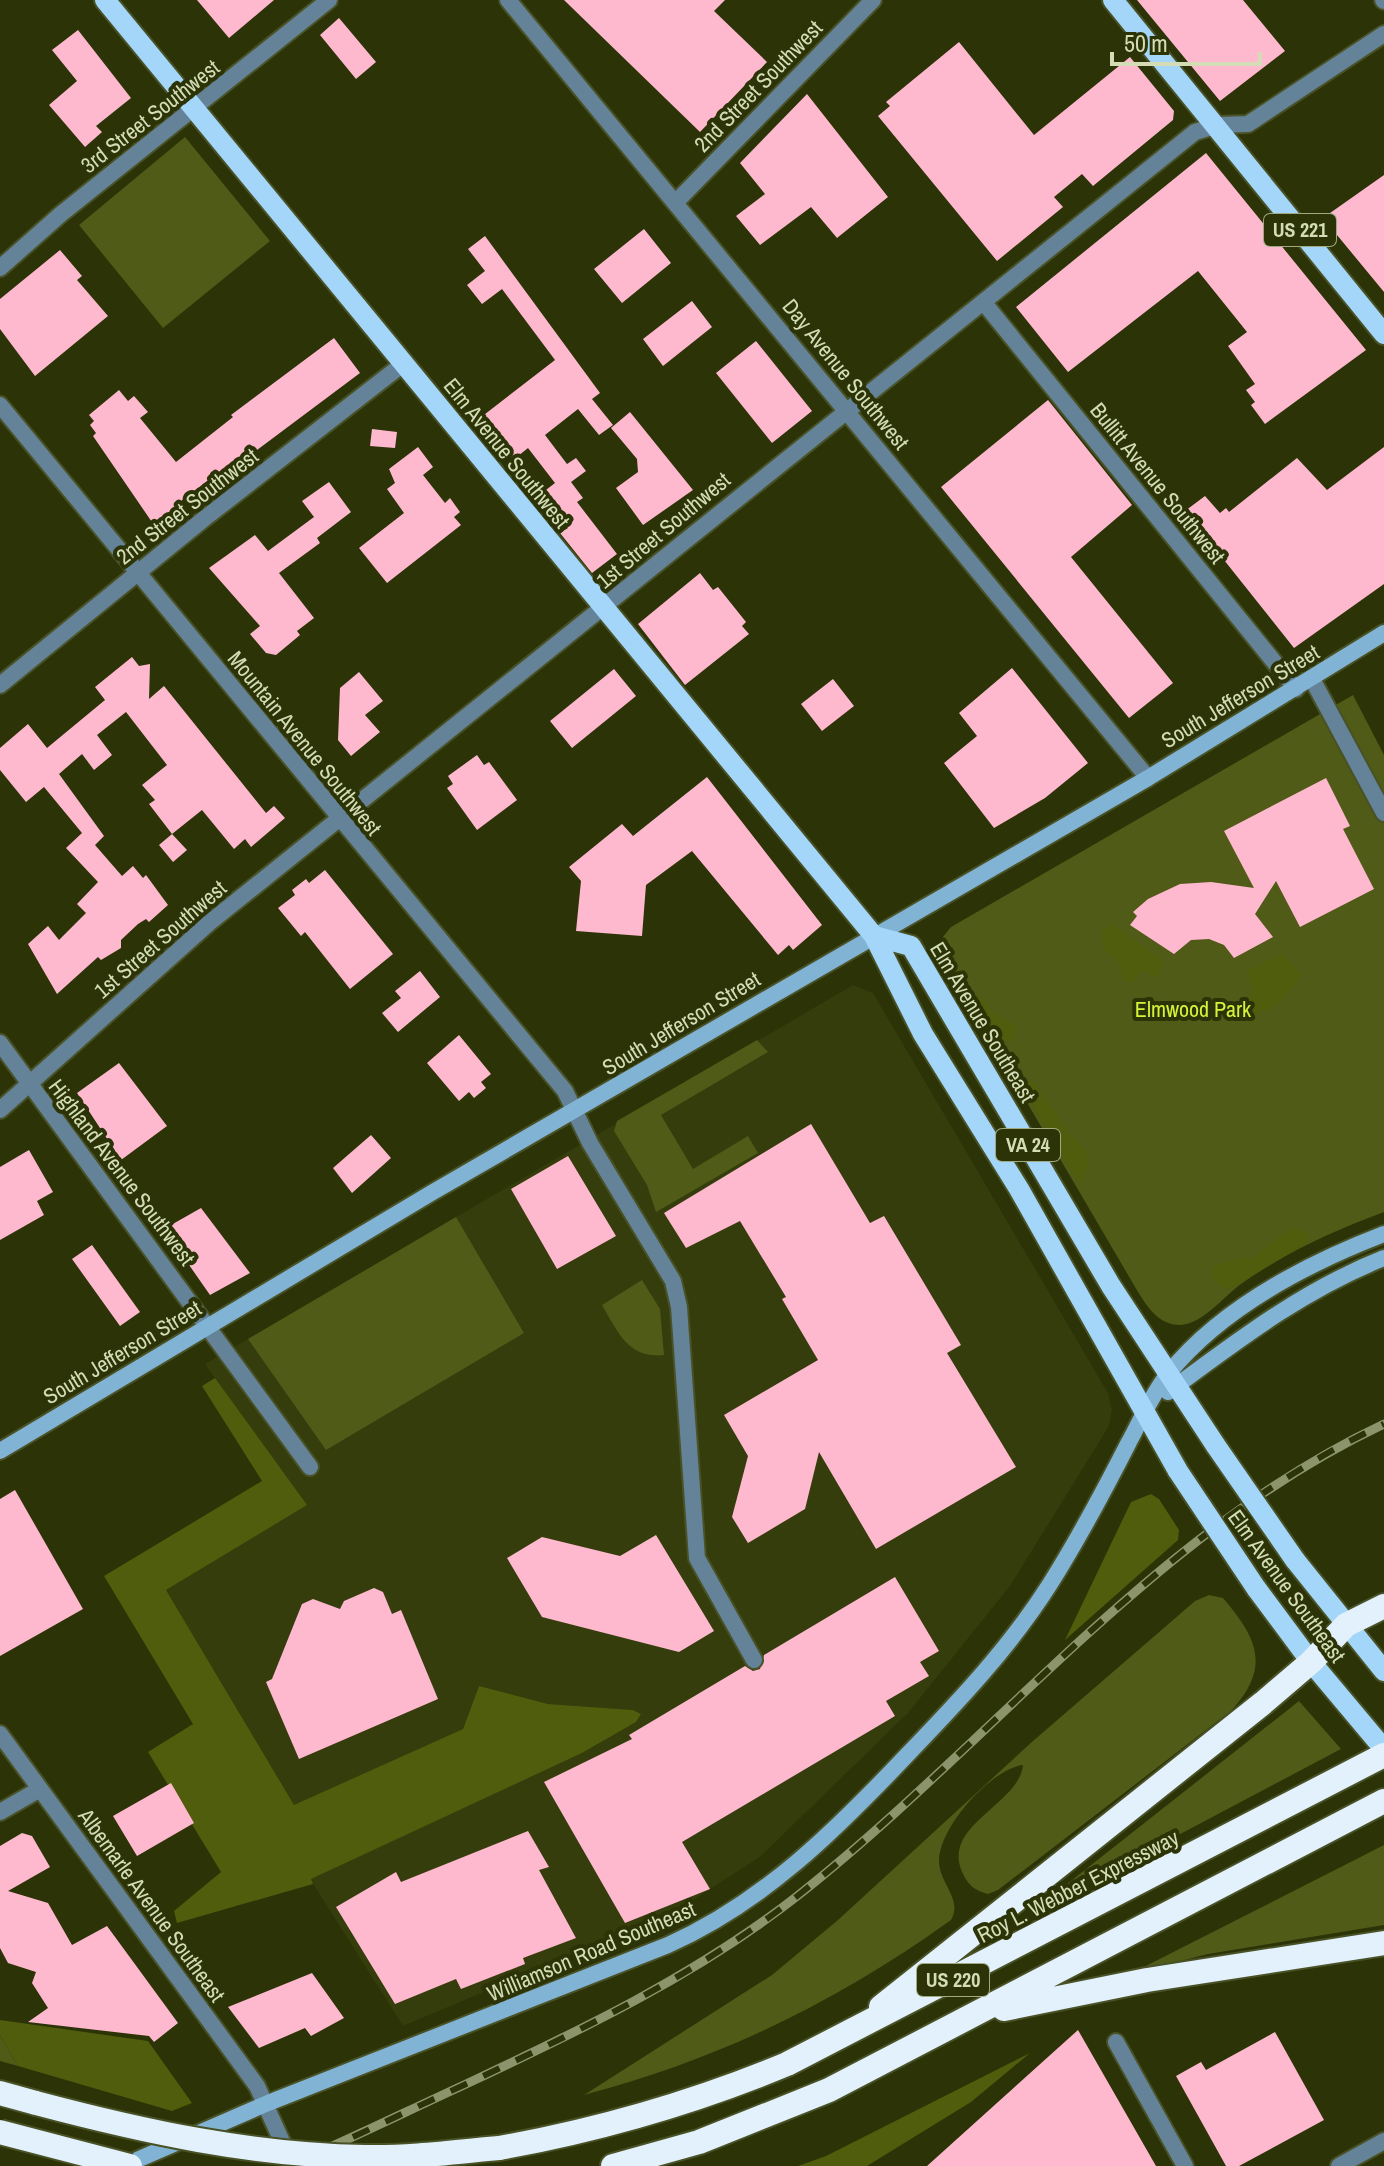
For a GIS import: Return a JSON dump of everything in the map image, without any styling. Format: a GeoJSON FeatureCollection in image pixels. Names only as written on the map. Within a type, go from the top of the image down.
{"type":"FeatureCollection","features":[{"type":"Feature","properties":{"kind":"highway"},"geometry":{"type":"LineString","coordinates":[[852,2033],[915,1977],[1077,1853],[1311,1662],[1346,1625],[1384,1606]]}},
{"type":"Feature","properties":{"kind":"highway","name":"Roy L. Webber Expressway"},"geometry":{"type":"LineString","coordinates":[[0,2093],[137,2130],[239,2149],[368,2157],[499,2148],[606,2127],[719,2092],[852,2033],[1384,1752]]}},
{"type":"Feature","properties":{"kind":"highway","name":"US 220"},"geometry":{"type":"LineString","coordinates":[[613,2166],[699,2142],[789,2108],[1384,1801]]}},
{"type":"Feature","properties":{"kind":"highway"},"geometry":{"type":"LineString","coordinates":[[974,2015],[1147,1980],[1384,1943]]}},
{"type":"Feature","properties":{"kind":"highway"},"geometry":{"type":"LineString","coordinates":[[0,2132],[130,2166]]}},
{"type":"Feature","properties":{"kind":"main road","name":"Elm Avenue Southwest"},"geometry":{"type":"LineString","coordinates":[[105,0],[874,936]]}},
{"type":"Feature","properties":{"kind":"main road","name":"US 221"},"geometry":{"type":"LineString","coordinates":[[1113,0],[1218,125],[1384,334]]}},
{"type":"Feature","properties":{"kind":"main road","name":"Elm Avenue Southeast"},"geometry":{"type":"LineString","coordinates":[[874,936],[911,946],[1171,1381],[1295,1560],[1384,1671]]}},
{"type":"Feature","properties":{"kind":"main road","name":"Elm Avenue Southeast"},"geometry":{"type":"LineString","coordinates":[[874,936],[923,1034],[1019,1189],[1178,1471],[1256,1588],[1384,1752]]}},
{"type":"Feature","properties":{"kind":"street","name":"3rd Street Southwest"},"geometry":{"type":"LineString","coordinates":[[0,268],[61,214],[329,0]]}},
{"type":"Feature","properties":{"kind":"street","name":"Day Avenue Southwest"},"geometry":{"type":"LineString","coordinates":[[508,0],[1148,778]]}},
{"type":"Feature","properties":{"kind":"street","name":"2nd Street Southwest"},"geometry":{"type":"LineString","coordinates":[[675,203],[873,0]]}},
{"type":"Feature","properties":{"kind":"street","name":"1st Street Southwest"},"geometry":{"type":"LineString","coordinates":[[0,1110],[209,923],[604,608],[752,485],[985,304],[1195,132],[1218,125],[1248,124],[1384,34]]}},
{"type":"Feature","properties":{"kind":"street","name":"Bullitt Avenue Southwest"},"geometry":{"type":"LineString","coordinates":[[985,304],[1296,689]]}},
{"type":"Feature","properties":{"kind":"street","name":"2nd Street Southwest"},"geometry":{"type":"LineString","coordinates":[[0,685],[137,572],[403,364]]}},
{"type":"Feature","properties":{"kind":"street","name":"Mountain Avenue Southwest"},"geometry":{"type":"LineString","coordinates":[[0,405],[565,1091],[590,1143],[673,1281],[679,1307],[697,1558],[754,1660]]}},
{"type":"Feature","properties":{"kind":"street","name":"South Jefferson Street"},"geometry":{"type":"LineString","coordinates":[[0,1451],[575,1110],[1148,778],[1384,633]]}},
{"type":"Feature","properties":{"kind":"street"},"geometry":{"type":"LineString","coordinates":[[1312,679],[1384,813]]}},
{"type":"Feature","properties":{"kind":"street","name":"Highland Avenue Southwest"},"geometry":{"type":"LineString","coordinates":[[0,1043],[210,1326],[310,1467]]}},
{"type":"Feature","properties":{"kind":"street","name":"Williamson Road Southeast"},"geometry":{"type":"LineString","coordinates":[[123,2166],[268,2103],[668,1945],[731,1912],[788,1871],[865,1799],[990,1667],[1051,1583],[1144,1410],[1217,1328],[1275,1286],[1322,1259],[1384,1234]]}},
{"type":"Feature","properties":{"kind":"street","name":"Williamson Road Southeast"},"geometry":{"type":"LineString","coordinates":[[1171,1381],[1282,1310],[1384,1258]]}},
{"type":"Feature","properties":{"kind":"street","name":"Albemarle Avenue Southeast"},"geometry":{"type":"LineString","coordinates":[[0,1734],[268,2103],[293,2166]]}},
{"type":"Feature","properties":{"kind":"street"},"geometry":{"type":"LineString","coordinates":[[0,1812],[40,1789]]}},
{"type":"Feature","properties":{"kind":"street"},"geometry":{"type":"LineString","coordinates":[[1116,2042],[1185,2166]]}},
{"type":"Feature","properties":{"kind":"street"},"geometry":{"type":"LineString","coordinates":[[1339,2166],[1384,2141]]}},
{"type":"Feature","properties":{"kind":"shaded area"},"geometry":{"type":"Polygon","coordinates":[[[1110,923],[1164,961],[1157,977],[1141,971],[1133,982],[1124,982],[1119,963],[1105,949],[1102,941],[1102,931],[1110,923]]]}},
{"type":"Feature","properties":{"kind":"shaded area"},"geometry":{"type":"Polygon","coordinates":[[[1282,954],[1301,974],[1296,982],[1270,1008],[1242,1013],[1252,992],[1248,970],[1282,954]]]}},
{"type":"Feature","properties":{"kind":"shaded area"},"geometry":{"type":"Polygon","coordinates":[[[853,985],[873,993],[1108,1393],[1112,1410],[1109,1426],[1010,1586],[908,1713],[760,1857],[679,1909],[403,2026],[310,1879],[582,1753],[636,1722],[641,1714],[633,1710],[548,1704],[479,1686],[463,1729],[294,1806],[166,1590],[306,1505],[205,1364],[853,985]]]}},
{"type":"Feature","properties":{"kind":"shaded area"},"geometry":{"type":"Polygon","coordinates":[[[980,995],[993,1013],[1015,1025],[1016,1035],[1010,1043],[986,1032],[970,1005],[974,997],[980,995]]]}},
{"type":"Feature","properties":{"kind":"shaded area"},"geometry":{"type":"Polygon","coordinates":[[[1027,1080],[1035,1083],[1068,1132],[1086,1151],[1088,1162],[1083,1180],[1077,1180],[1021,1086],[1027,1080]]]}},
{"type":"Feature","properties":{"kind":"shaded area"},"geometry":{"type":"Polygon","coordinates":[[[1292,1227],[1308,1233],[1308,1242],[1233,1287],[1226,1289],[1211,1278],[1213,1266],[1247,1257],[1250,1260],[1292,1227]]]}},
{"type":"Feature","properties":{"kind":"shaded area"},"geometry":{"type":"Polygon","coordinates":[[[215,1378],[307,1505],[166,1590],[294,1805],[463,1729],[479,1686],[548,1704],[633,1710],[641,1714],[636,1722],[582,1753],[311,1879],[313,1884],[177,1923],[174,1911],[221,1872],[148,1752],[193,1724],[104,1576],[262,1481],[202,1386],[215,1378]]]}},
{"type":"Feature","properties":{"kind":"shaded area"},"geometry":{"type":"Polygon","coordinates":[[[1151,1494],[1159,1499],[1179,1530],[1178,1540],[1065,1640],[1131,1502],[1151,1494]]]}},
{"type":"Feature","properties":{"kind":"shaded area"},"geometry":{"type":"Polygon","coordinates":[[[0,2020],[148,2041],[192,2103],[172,2111],[18,2066],[0,2035],[0,2020]]]}},
{"type":"Feature","properties":{"kind":"shaded area"},"geometry":{"type":"Polygon","coordinates":[[[1030,2053],[971,2102],[867,2166],[798,2166],[826,2156],[1030,2053]]]}},
{"type":"Feature","properties":{"kind":"green space"},"geometry":{"type":"Polygon","coordinates":[[[185,137],[270,241],[163,328],[79,225],[185,137]]]}},
{"type":"Feature","properties":{"kind":"green space","name":"Elmwood Park"},"geometry":{"type":"Polygon","coordinates":[[[1353,695],[1384,755],[1384,1212],[1328,1235],[1275,1262],[1241,1284],[1197,1320],[1180,1325],[1166,1322],[1155,1314],[1138,1292],[943,959],[942,938],[951,927],[1353,695]]]}},
{"type":"Feature","properties":{"kind":"green space"},"geometry":{"type":"Polygon","coordinates":[[[757,1040],[768,1052],[661,1115],[693,1169],[748,1136],[758,1153],[656,1212],[647,1185],[614,1131],[617,1121],[757,1040]]]}},
{"type":"Feature","properties":{"kind":"green space"},"geometry":{"type":"Polygon","coordinates":[[[456,1217],[524,1333],[326,1450],[248,1339],[456,1217]]]}},
{"type":"Feature","properties":{"kind":"green space"},"geometry":{"type":"Polygon","coordinates":[[[642,1280],[660,1309],[664,1355],[641,1353],[633,1348],[619,1334],[602,1305],[642,1280]]]}},
{"type":"Feature","properties":{"kind":"green space"},"geometry":{"type":"Polygon","coordinates":[[[1209,1595],[1223,1598],[1235,1612],[1255,1652],[1252,1679],[1232,1710],[998,1890],[988,1894],[968,1883],[959,1859],[961,1843],[982,1817],[1008,1793],[1023,1765],[996,1777],[957,1817],[941,1848],[940,1870],[954,1906],[951,1920],[865,1977],[776,2025],[683,2064],[584,2095],[772,1975],[838,1920],[1033,1741],[1195,1601],[1209,1595]]]}},
{"type":"Feature","properties":{"kind":"green space"},"geometry":{"type":"Polygon","coordinates":[[[1299,1701],[1341,1749],[1029,1914],[1299,1701]]]}},
{"type":"Feature","properties":{"kind":"green space"},"geometry":{"type":"Polygon","coordinates":[[[1384,1845],[1384,1925],[1208,1954],[1130,1974],[1384,1845]]]}},
{"type":"Feature","properties":{"kind":"green space"},"geometry":{"type":"Polygon","coordinates":[[[0,2035],[18,2066],[0,2061],[0,2035]]]}},
{"type":"Feature","properties":{"kind":"building"},"geometry":{"type":"Polygon","coordinates":[[[197,0],[274,0],[229,38],[197,0]]]}},
{"type":"Feature","properties":{"kind":"building"},"geometry":{"type":"Polygon","coordinates":[[[564,0],[725,0],[714,11],[767,62],[700,132],[564,0]]]}},
{"type":"Feature","properties":{"kind":"building"},"geometry":{"type":"Polygon","coordinates":[[[1137,0],[1243,0],[1285,51],[1220,101],[1137,0]]]}},
{"type":"Feature","properties":{"kind":"building"},"geometry":{"type":"Polygon","coordinates":[[[339,18],[376,62],[356,79],[320,35],[339,18]]]}},
{"type":"Feature","properties":{"kind":"building"},"geometry":{"type":"Polygon","coordinates":[[[78,30],[131,98],[96,126],[102,132],[85,147],[49,105],[77,81],[52,50],[78,30]]]}},
{"type":"Feature","properties":{"kind":"building"},"geometry":{"type":"Polygon","coordinates":[[[959,42],[1034,135],[1130,57],[1174,111],[1173,120],[1093,186],[1082,174],[1054,197],[1063,207],[997,261],[878,116],[890,106],[886,102],[959,42]]]}},
{"type":"Feature","properties":{"kind":"building"},"geometry":{"type":"Polygon","coordinates":[[[807,94],[888,197],[837,238],[811,207],[760,245],[736,216],[765,194],[740,163],[807,94]]]}},
{"type":"Feature","properties":{"kind":"building"},"geometry":{"type":"Polygon","coordinates":[[[1206,153],[1366,350],[1265,424],[1251,405],[1255,402],[1246,390],[1255,384],[1228,346],[1247,332],[1198,271],[1068,372],[1016,307],[1206,153]]]}},
{"type":"Feature","properties":{"kind":"building"},"geometry":{"type":"Polygon","coordinates":[[[1384,175],[1384,292],[1323,218],[1384,175]]]}},
{"type":"Feature","properties":{"kind":"building"},"geometry":{"type":"Polygon","coordinates":[[[644,229],[671,263],[622,303],[594,269],[644,229]]]}},
{"type":"Feature","properties":{"kind":"building"},"geometry":{"type":"Polygon","coordinates":[[[485,236],[600,393],[592,399],[613,425],[599,435],[578,409],[545,435],[567,464],[576,458],[586,471],[571,482],[583,498],[577,502],[617,554],[592,573],[560,533],[568,528],[542,493],[555,483],[528,448],[513,460],[480,418],[555,360],[502,289],[482,304],[467,285],[485,271],[468,249],[485,236]]]}},
{"type":"Feature","properties":{"kind":"building"},"geometry":{"type":"Polygon","coordinates":[[[60,250],[82,276],[77,280],[108,316],[35,376],[0,329],[0,299],[60,250]]]}},
{"type":"Feature","properties":{"kind":"building"},"geometry":{"type":"Polygon","coordinates":[[[692,301],[712,327],[663,366],[643,339],[692,301]]]}},
{"type":"Feature","properties":{"kind":"building"},"geometry":{"type":"Polygon","coordinates":[[[334,338],[360,373],[209,486],[206,482],[181,501],[184,506],[156,528],[93,436],[96,433],[90,425],[94,421],[89,415],[119,390],[128,401],[134,396],[148,412],[140,418],[176,462],[233,417],[231,415],[334,338]]]}},
{"type":"Feature","properties":{"kind":"building"},"geometry":{"type":"Polygon","coordinates":[[[756,341],[812,411],[772,443],[716,373],[756,341]]]}},
{"type":"Feature","properties":{"kind":"building"},"geometry":{"type":"Polygon","coordinates":[[[1048,400],[1132,505],[1071,557],[1173,683],[1129,718],[941,487],[1048,400]]]}},
{"type":"Feature","properties":{"kind":"building"},"geometry":{"type":"Polygon","coordinates":[[[630,412],[693,490],[643,525],[616,488],[638,472],[637,459],[611,428],[630,412]]]}},
{"type":"Feature","properties":{"kind":"building"},"geometry":{"type":"Polygon","coordinates":[[[372,429],[397,432],[395,448],[370,446],[372,429]]]}},
{"type":"Feature","properties":{"kind":"building"},"geometry":{"type":"Polygon","coordinates":[[[418,447],[433,467],[423,475],[445,503],[450,498],[460,512],[454,517],[461,525],[387,583],[359,548],[404,513],[387,489],[395,483],[389,469],[418,447]]]}},
{"type":"Feature","properties":{"kind":"building"},"geometry":{"type":"Polygon","coordinates":[[[1384,447],[1384,584],[1294,648],[1185,511],[1205,496],[1220,513],[1226,508],[1229,512],[1297,458],[1327,490],[1384,447]]]}},
{"type":"Feature","properties":{"kind":"building"},"geometry":{"type":"Polygon","coordinates":[[[329,482],[351,512],[317,538],[320,543],[279,573],[314,618],[297,631],[300,635],[276,655],[266,653],[250,634],[260,626],[209,568],[255,535],[268,551],[314,517],[302,501],[329,482]]]}},
{"type":"Feature","properties":{"kind":"building"},"geometry":{"type":"Polygon","coordinates":[[[700,573],[713,590],[718,587],[746,622],[742,626],[749,634],[685,685],[638,624],[700,573]]]}},
{"type":"Feature","properties":{"kind":"building"},"geometry":{"type":"Polygon","coordinates":[[[132,657],[139,666],[150,664],[149,699],[164,686],[266,813],[274,806],[285,818],[251,847],[245,839],[234,849],[202,810],[172,834],[149,804],[155,800],[142,785],[167,765],[126,712],[97,735],[112,755],[94,770],[82,754],[59,774],[104,836],[95,845],[122,876],[133,866],[143,878],[146,875],[168,905],[149,922],[146,919],[138,924],[121,940],[121,948],[101,960],[98,957],[57,994],[28,944],[48,926],[59,940],[86,913],[77,904],[98,882],[66,848],[82,833],[44,787],[26,802],[0,770],[0,748],[28,724],[47,748],[105,700],[95,687],[132,657]]]}},
{"type":"Feature","properties":{"kind":"building"},"geometry":{"type":"Polygon","coordinates":[[[1012,668],[1088,763],[1045,798],[994,828],[944,763],[977,736],[959,713],[1012,668]]]}},
{"type":"Feature","properties":{"kind":"building"},"geometry":{"type":"Polygon","coordinates":[[[614,669],[636,696],[572,748],[550,721],[614,669]]]}},
{"type":"Feature","properties":{"kind":"building"},"geometry":{"type":"Polygon","coordinates":[[[359,672],[383,701],[365,715],[380,732],[351,756],[338,740],[340,688],[359,672]]]}},
{"type":"Feature","properties":{"kind":"building"},"geometry":{"type":"Polygon","coordinates":[[[833,679],[854,706],[822,731],[801,704],[833,679]]]}},
{"type":"Feature","properties":{"kind":"building"},"geometry":{"type":"Polygon","coordinates":[[[477,755],[484,765],[489,762],[517,800],[477,830],[447,788],[453,784],[448,776],[477,755]]]}},
{"type":"Feature","properties":{"kind":"building"},"geometry":{"type":"Polygon","coordinates":[[[707,777],[822,925],[793,950],[789,945],[778,955],[692,851],[646,885],[642,936],[576,931],[581,881],[569,867],[622,824],[633,836],[707,777]]]}},
{"type":"Feature","properties":{"kind":"building"},"geometry":{"type":"Polygon","coordinates":[[[1326,778],[1350,826],[1343,829],[1374,889],[1300,927],[1276,881],[1255,914],[1273,937],[1234,958],[1224,945],[1209,939],[1191,940],[1174,954],[1130,925],[1137,916],[1133,912],[1148,899],[1180,884],[1211,882],[1254,888],[1224,831],[1326,778]]]}},
{"type":"Feature","properties":{"kind":"building"},"geometry":{"type":"Polygon","coordinates":[[[172,834],[187,850],[173,862],[159,845],[172,834]]]}},
{"type":"Feature","properties":{"kind":"building"},"geometry":{"type":"Polygon","coordinates":[[[325,870],[393,954],[350,989],[305,932],[301,936],[278,908],[295,895],[292,890],[306,879],[309,883],[325,870]]]}},
{"type":"Feature","properties":{"kind":"building"},"geometry":{"type":"Polygon","coordinates":[[[420,971],[440,997],[398,1032],[382,1013],[401,998],[395,991],[420,971]]]}},
{"type":"Feature","properties":{"kind":"building"},"geometry":{"type":"Polygon","coordinates":[[[459,1035],[491,1074],[481,1082],[486,1088],[474,1098],[469,1092],[459,1101],[427,1063],[459,1035]]]}},
{"type":"Feature","properties":{"kind":"building"},"geometry":{"type":"Polygon","coordinates":[[[119,1063],[167,1126],[121,1160],[77,1093],[119,1063]]]}},
{"type":"Feature","properties":{"kind":"building"},"geometry":{"type":"Polygon","coordinates":[[[811,1124],[870,1223],[884,1216],[961,1345],[947,1353],[1016,1467],[876,1549],[819,1452],[805,1509],[748,1543],[732,1517],[748,1456],[724,1415],[818,1360],[782,1299],[786,1297],[740,1221],[686,1248],[664,1213],[811,1124]]]}},
{"type":"Feature","properties":{"kind":"building"},"geometry":{"type":"Polygon","coordinates":[[[371,1135],[391,1158],[352,1193],[333,1168],[371,1135]]]}},
{"type":"Feature","properties":{"kind":"building"},"geometry":{"type":"Polygon","coordinates":[[[29,1150],[53,1192],[37,1201],[44,1215],[0,1240],[0,1167],[29,1150]]]}},
{"type":"Feature","properties":{"kind":"building"},"geometry":{"type":"Polygon","coordinates":[[[568,1156],[616,1236],[557,1269],[511,1189],[568,1156]]]}},
{"type":"Feature","properties":{"kind":"building"},"geometry":{"type":"Polygon","coordinates":[[[201,1208],[250,1273],[210,1295],[164,1229],[201,1208]]]}},
{"type":"Feature","properties":{"kind":"building"},"geometry":{"type":"Polygon","coordinates":[[[92,1245],[140,1312],[120,1326],[72,1259],[92,1245]]]}},
{"type":"Feature","properties":{"kind":"building"},"geometry":{"type":"Polygon","coordinates":[[[15,1490],[83,1609],[0,1656],[0,1499],[15,1490]]]}},
{"type":"Feature","properties":{"kind":"building"},"geometry":{"type":"Polygon","coordinates":[[[656,1535],[714,1631],[679,1652],[542,1617],[507,1558],[542,1537],[620,1556],[656,1535]]]}},
{"type":"Feature","properties":{"kind":"building"},"geometry":{"type":"Polygon","coordinates":[[[895,1577],[939,1651],[920,1662],[929,1676],[886,1701],[895,1716],[682,1842],[710,1889],[625,1923],[544,1782],[632,1739],[629,1735],[745,1666],[753,1671],[760,1669],[764,1655],[895,1577]]]}},
{"type":"Feature","properties":{"kind":"building"},"geometry":{"type":"Polygon","coordinates":[[[374,1588],[383,1592],[392,1614],[401,1610],[438,1699],[299,1759],[266,1682],[272,1679],[302,1604],[313,1599],[340,1609],[344,1601],[374,1588]]]}},
{"type":"Feature","properties":{"kind":"building"},"geometry":{"type":"Polygon","coordinates":[[[171,1783],[194,1823],[137,1856],[113,1816],[171,1783]]]}},
{"type":"Feature","properties":{"kind":"building"},"geometry":{"type":"Polygon","coordinates":[[[528,1831],[549,1867],[539,1870],[576,1938],[523,1958],[525,1964],[461,1989],[456,1979],[395,2004],[336,1907],[396,1872],[401,1882],[528,1831]]]}},
{"type":"Feature","properties":{"kind":"building"},"geometry":{"type":"Polygon","coordinates":[[[22,1833],[32,1836],[50,1867],[8,1891],[48,1903],[72,1945],[107,1926],[178,2023],[154,2042],[149,2036],[28,2022],[48,2008],[32,1983],[36,1972],[8,1963],[0,1948],[0,1846],[22,1833]]]}},
{"type":"Feature","properties":{"kind":"building"},"geometry":{"type":"Polygon","coordinates":[[[312,1973],[344,2018],[311,2036],[305,2028],[259,2048],[228,2007],[312,1973]]]}},
{"type":"Feature","properties":{"kind":"building"},"geometry":{"type":"Polygon","coordinates":[[[1078,2030],[1156,2166],[927,2166],[1078,2030]]]}},
{"type":"Feature","properties":{"kind":"building"},"geometry":{"type":"Polygon","coordinates":[[[1275,2032],[1324,2120],[1239,2166],[1226,2166],[1176,2076],[1201,2062],[1206,2070],[1275,2032]]]}},
{"type":"Feature","properties":{"kind":"railway"},"geometry":{"type":"LineString","coordinates":[[287,2166],[593,2023],[677,1977],[757,1926],[868,1837],[1077,1643],[1149,1581],[1223,1522],[1301,1469],[1384,1424]]}}]}
